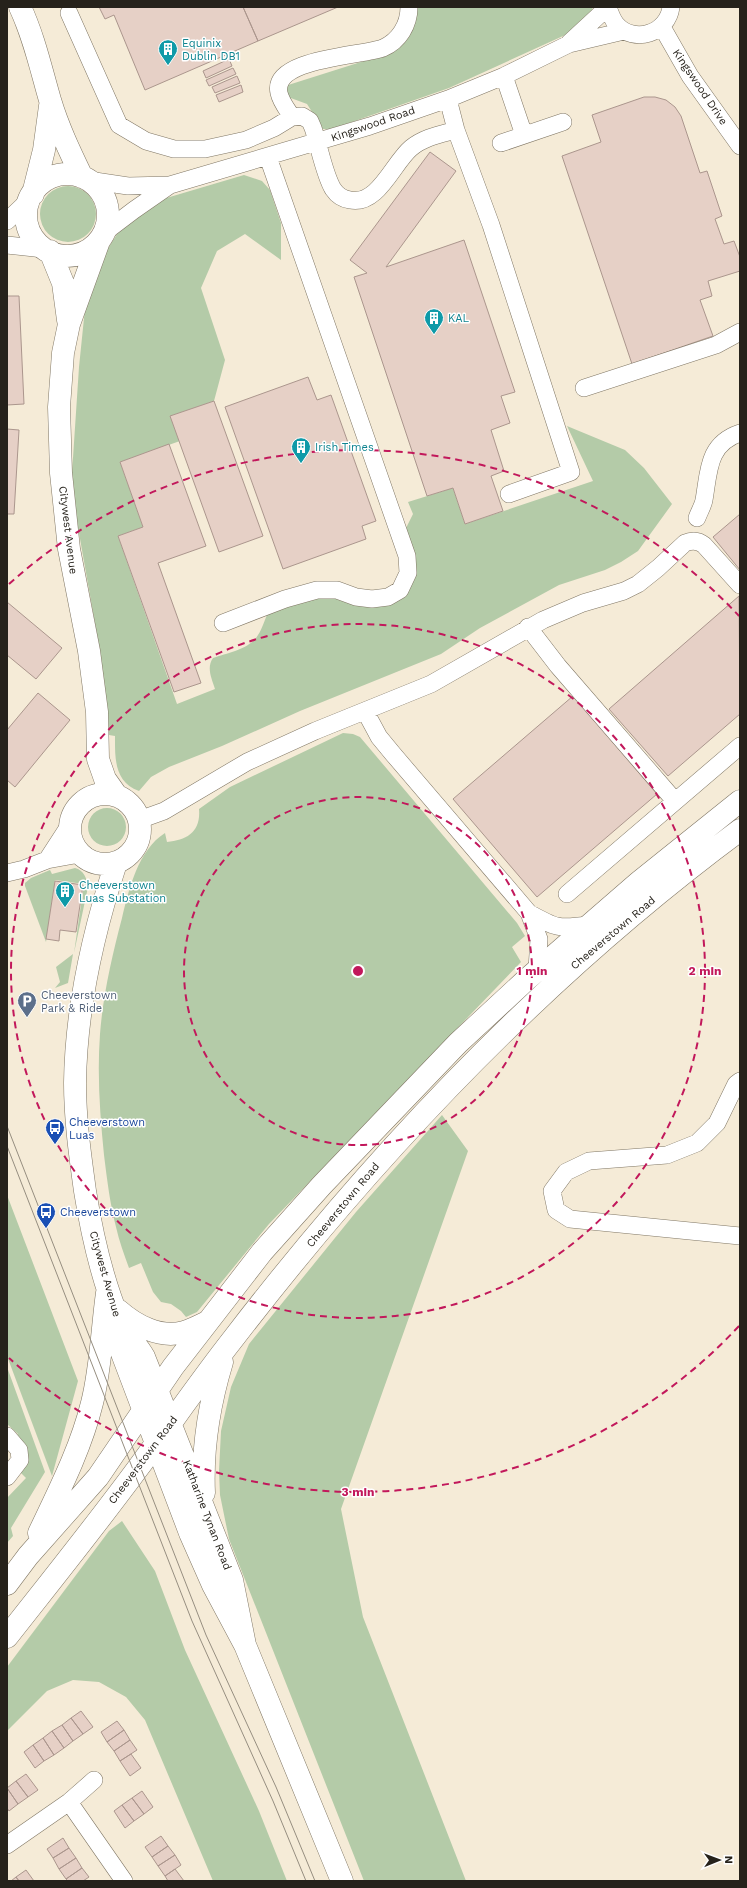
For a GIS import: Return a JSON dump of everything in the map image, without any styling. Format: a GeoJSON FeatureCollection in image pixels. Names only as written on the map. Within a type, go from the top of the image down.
{"type":"FeatureCollection","features":[{"type":"Feature","properties":{"kind":"main road"},"geometry":{"type":"LineString","coordinates":[[20,7],[43,70],[50,100],[61,131],[85,178]]}},
{"type":"Feature","properties":{"kind":"main road"},"geometry":{"type":"LineString","coordinates":[[31,197],[45,181],[57,175],[70,174],[85,178],[93,183],[102,192],[107,204],[108,218],[102,237],[86,251],[71,256],[57,255],[47,250],[34,238],[28,226],[26,213],[44,150],[50,100]]}},
{"type":"Feature","properties":{"kind":"main road","name":"Citywest Avenue"},"geometry":{"type":"LineString","coordinates":[[102,237],[69,324],[63,353],[59,407],[62,472],[69,549],[89,651],[96,705],[98,758],[104,779],[117,796]]}},
{"type":"Feature","properties":{"kind":"main road","name":"Citywest Avenue"},"geometry":{"type":"LineString","coordinates":[[47,250],[63,283],[69,324]]}},
{"type":"Feature","properties":{"kind":"main road","name":"Citywest Avenue"},"geometry":{"type":"LineString","coordinates":[[88,799],[98,758]]}},
{"type":"Feature","properties":{"kind":"main road"},"geometry":{"type":"LineString","coordinates":[[83,857],[96,864],[106,865],[116,863],[126,858],[134,851],[140,831],[139,820],[131,806],[117,796],[102,794],[88,799],[76,809],[70,823],[70,836],[75,847],[83,857],[98,871],[106,893]]}},
{"type":"Feature","properties":{"kind":"main road","name":"Cheeverstown Road"},"geometry":{"type":"LineString","coordinates":[[7,1584],[28,1556],[98,1477],[157,1389],[262,1252],[322,1185],[458,1043],[537,969],[740,800]]}},
{"type":"Feature","properties":{"kind":"main road","name":"Cheeverstown Road"},"geometry":{"type":"LineString","coordinates":[[7,1638],[156,1444],[226,1347],[336,1212],[400,1139],[469,1068],[570,969],[629,918],[740,830]]}},
{"type":"Feature","properties":{"kind":"main road","name":"Citywest Avenue"},"geometry":{"type":"LineString","coordinates":[[116,863],[106,893],[83,997],[75,1082],[76,1122],[88,1213],[114,1306],[120,1348],[156,1444]]}},
{"type":"Feature","properties":{"kind":"main road"},"geometry":{"type":"LineString","coordinates":[[114,1306],[128,1319],[140,1326],[164,1333],[183,1332],[207,1322]]}},
{"type":"Feature","properties":{"kind":"main road"},"geometry":{"type":"LineString","coordinates":[[28,1556],[73,1462],[90,1411],[114,1306]]}},
{"type":"Feature","properties":{"kind":"main road","name":"Citywest Avenue"},"geometry":{"type":"LineString","coordinates":[[114,1306],[139,1348],[157,1389]]}},
{"type":"Feature","properties":{"kind":"main road"},"geometry":{"type":"LineString","coordinates":[[204,1510],[203,1460],[206,1428],[213,1393],[226,1347]]}},
{"type":"Feature","properties":{"kind":"main road","name":"Katharine Tynan Road"},"geometry":{"type":"LineString","coordinates":[[157,1389],[232,1580],[245,1645]]}},
{"type":"Feature","properties":{"kind":"main road","name":"Katharine Tynan Road"},"geometry":{"type":"LineString","coordinates":[[156,1444],[187,1525],[210,1579],[245,1645],[342,1881]]}},
{"type":"Feature","properties":{"kind":"street"},"geometry":{"type":"LineString","coordinates":[[292,117],[283,104],[279,92],[280,80],[291,71],[306,64],[383,48],[402,34],[409,16],[409,7]]}},
{"type":"Feature","properties":{"kind":"street"},"geometry":{"type":"LineString","coordinates":[[608,7],[616,25],[633,35],[644,35],[662,27],[668,19],[671,7]]}},
{"type":"Feature","properties":{"kind":"street","name":"Kingswood Road"},"geometry":{"type":"LineString","coordinates":[[569,44],[608,7]]}},
{"type":"Feature","properties":{"kind":"street"},"geometry":{"type":"LineString","coordinates":[[69,13],[119,125],[146,141],[174,149],[205,149],[246,140],[274,128],[292,117],[302,116],[310,121],[333,190],[345,199],[362,201],[379,188],[410,148],[423,140],[456,130]]}},
{"type":"Feature","properties":{"kind":"street","name":"Kingswood Drive"},"geometry":{"type":"LineString","coordinates":[[662,27],[690,76],[740,146]]}},
{"type":"Feature","properties":{"kind":"street","name":"Kingswood Road"},"geometry":{"type":"LineString","coordinates":[[85,178],[128,186],[170,186],[318,143],[448,99],[504,76],[569,44],[624,31]]}},
{"type":"Feature","properties":{"kind":"street"},"geometry":{"type":"LineString","coordinates":[[504,76],[524,135]]}},
{"type":"Feature","properties":{"kind":"street"},"geometry":{"type":"LineString","coordinates":[[448,99],[456,130],[491,225],[572,472],[509,494]]}},
{"type":"Feature","properties":{"kind":"street"},"geometry":{"type":"LineString","coordinates":[[500,143],[563,122]]}},
{"type":"Feature","properties":{"kind":"street"},"geometry":{"type":"LineString","coordinates":[[223,623],[285,599],[318,590],[337,590],[356,597],[372,599],[388,596],[400,590],[408,573],[406,556],[268,157]]}},
{"type":"Feature","properties":{"kind":"street","name":"Kingswood Road"},"geometry":{"type":"LineString","coordinates":[[102,237],[134,210],[170,186]]}},
{"type":"Feature","properties":{"kind":"street"},"geometry":{"type":"LineString","coordinates":[[7,221],[31,197]]}},
{"type":"Feature","properties":{"kind":"street"},"geometry":{"type":"LineString","coordinates":[[7,245],[47,250]]}},
{"type":"Feature","properties":{"kind":"street"},"geometry":{"type":"LineString","coordinates":[[584,388],[716,345],[740,332]]}},
{"type":"Feature","properties":{"kind":"street"},"geometry":{"type":"LineString","coordinates":[[697,518],[704,502],[708,470],[713,454],[726,440],[740,433]]}},
{"type":"Feature","properties":{"kind":"street"},"geometry":{"type":"LineString","coordinates":[[139,820],[164,810],[247,762],[315,731],[431,684],[528,627],[576,606],[624,591],[638,584],[689,541],[699,541],[704,545],[740,585]]}},
{"type":"Feature","properties":{"kind":"street"},"geometry":{"type":"LineString","coordinates":[[528,627],[558,666],[675,801]]}},
{"type":"Feature","properties":{"kind":"street"},"geometry":{"type":"LineString","coordinates":[[364,711],[380,737],[393,754],[529,913],[539,939],[537,969]]}},
{"type":"Feature","properties":{"kind":"street"},"geometry":{"type":"LineString","coordinates":[[567,894],[740,746]]}},
{"type":"Feature","properties":{"kind":"street"},"geometry":{"type":"LineString","coordinates":[[47,860],[70,823]]}},
{"type":"Feature","properties":{"kind":"street"},"geometry":{"type":"LineString","coordinates":[[7,873],[47,860],[83,857]]}},
{"type":"Feature","properties":{"kind":"street"},"geometry":{"type":"LineString","coordinates":[[529,913],[551,925],[563,928],[588,925]]}},
{"type":"Feature","properties":{"kind":"street"},"geometry":{"type":"LineString","coordinates":[[740,1081],[736,1084],[717,1123],[697,1143],[667,1155],[589,1161],[566,1172],[552,1191],[556,1210],[570,1219],[740,1236]]}},
{"type":"Feature","properties":{"kind":"street"},"geometry":{"type":"LineString","coordinates":[[7,1436],[19,1450],[20,1460],[7,1477]]}},
{"type":"Feature","properties":{"kind":"street"},"geometry":{"type":"LineString","coordinates":[[7,1845],[70,1802],[94,1780]]}},
{"type":"Feature","properties":{"kind":"street"},"geometry":{"type":"LineString","coordinates":[[70,1802],[124,1881]]}},
{"type":"Feature","properties":{"kind":"green space"},"geometry":{"type":"Polygon","coordinates":[[[415,7],[593,7],[590,16],[574,31],[449,88],[332,129],[323,129],[307,104],[288,97],[285,86],[383,55],[415,7]]]}},
{"type":"Feature","properties":{"kind":"green space"},"geometry":{"type":"Polygon","coordinates":[[[244,175],[262,181],[270,190],[281,223],[281,260],[245,234],[217,251],[201,288],[225,360],[214,401],[171,416],[180,441],[120,462],[143,527],[118,536],[177,704],[215,689],[210,670],[213,658],[238,650],[250,644],[260,632],[270,609],[313,594],[401,593],[406,528],[413,514],[408,502],[453,488],[465,524],[593,481],[567,426],[625,450],[644,468],[672,504],[638,551],[621,562],[605,570],[559,585],[480,628],[441,654],[300,711],[222,746],[169,767],[151,777],[139,791],[125,782],[120,775],[116,761],[115,736],[109,735],[99,646],[71,488],[79,367],[87,289],[100,261],[117,234],[125,225],[163,199],[244,175]]]}},
{"type":"Feature","properties":{"kind":"green space"},"geometry":{"type":"Polygon","coordinates":[[[68,186],[79,188],[88,194],[94,203],[96,214],[94,225],[88,234],[79,240],[68,242],[57,240],[48,234],[42,225],[40,214],[42,203],[48,194],[57,188],[68,186]]]}},
{"type":"Feature","properties":{"kind":"green space"},"geometry":{"type":"Polygon","coordinates":[[[343,733],[353,734],[360,737],[517,923],[525,936],[512,947],[521,962],[269,1224],[197,1312],[186,1317],[181,1311],[171,1304],[161,1302],[153,1292],[141,1263],[129,1268],[117,1232],[104,1155],[99,1095],[100,1034],[108,976],[128,895],[141,860],[156,840],[165,833],[167,842],[186,837],[198,824],[199,809],[230,787],[343,733]]]}},
{"type":"Feature","properties":{"kind":"green space"},"geometry":{"type":"Polygon","coordinates":[[[103,808],[111,808],[118,811],[123,816],[126,827],[123,838],[118,843],[111,846],[103,846],[96,843],[91,838],[88,831],[88,823],[91,816],[96,811],[103,808]]]}},
{"type":"Feature","properties":{"kind":"green space"},"geometry":{"type":"Polygon","coordinates":[[[75,868],[81,871],[84,875],[88,887],[74,953],[84,884],[55,880],[46,942],[25,883],[31,878],[50,870],[52,874],[75,868]]]}},
{"type":"Feature","properties":{"kind":"green space"},"geometry":{"type":"Polygon","coordinates":[[[73,954],[68,983],[55,988],[60,982],[56,967],[73,954]]]}},
{"type":"Feature","properties":{"kind":"green space"},"geometry":{"type":"Polygon","coordinates":[[[442,1115],[468,1151],[341,1509],[363,1617],[466,1881],[364,1881],[229,1539],[220,1495],[219,1471],[221,1431],[231,1387],[249,1344],[356,1212],[442,1115]]]}},
{"type":"Feature","properties":{"kind":"green space"},"geometry":{"type":"Polygon","coordinates":[[[7,1195],[78,1381],[52,1476],[7,1356],[7,1195]]]}},
{"type":"Feature","properties":{"kind":"green space"},"geometry":{"type":"Polygon","coordinates":[[[7,1367],[45,1472],[11,1528],[13,1536],[7,1543],[7,1498],[26,1478],[18,1470],[14,1438],[18,1434],[7,1424],[7,1367]]]}},
{"type":"Feature","properties":{"kind":"green space"},"geometry":{"type":"Polygon","coordinates":[[[122,1521],[155,1571],[185,1650],[259,1811],[287,1881],[213,1881],[145,1720],[126,1697],[99,1682],[73,1680],[47,1691],[7,1731],[7,1667],[109,1531],[122,1521]]]}},
{"type":"Feature","properties":{"kind":"building","name":"Equinix Dublin DB1"},"geometry":{"type":"Polygon","coordinates":[[[99,7],[243,7],[258,41],[145,90],[114,15],[105,19],[99,7]]]}},
{"type":"Feature","properties":{"kind":"building"},"geometry":{"type":"Polygon","coordinates":[[[243,7],[338,7],[258,41],[243,7]]]}},
{"type":"Feature","properties":{"kind":"building"},"geometry":{"type":"Polygon","coordinates":[[[229,59],[232,66],[206,78],[203,71],[229,59]]]}},
{"type":"Feature","properties":{"kind":"building"},"geometry":{"type":"Polygon","coordinates":[[[233,68],[236,74],[209,86],[206,80],[233,68]]]}},
{"type":"Feature","properties":{"kind":"building"},"geometry":{"type":"Polygon","coordinates":[[[237,76],[240,83],[215,93],[212,87],[237,76]]]}},
{"type":"Feature","properties":{"kind":"building"},"geometry":{"type":"Polygon","coordinates":[[[241,85],[243,92],[219,102],[216,95],[241,85]]]}},
{"type":"Feature","properties":{"kind":"building"},"geometry":{"type":"Polygon","coordinates":[[[644,97],[655,97],[666,100],[675,107],[681,116],[700,173],[707,171],[722,216],[715,219],[724,244],[734,241],[740,257],[740,271],[708,281],[712,296],[700,300],[713,336],[632,364],[562,156],[601,142],[592,115],[644,97]]]}},
{"type":"Feature","properties":{"kind":"building","name":"KAL"},"geometry":{"type":"Polygon","coordinates":[[[430,152],[456,171],[386,267],[464,240],[515,392],[501,396],[510,423],[491,430],[504,471],[491,476],[503,511],[465,524],[453,488],[427,496],[354,277],[367,273],[350,260],[430,152]]]}},
{"type":"Feature","properties":{"kind":"building"},"geometry":{"type":"Polygon","coordinates":[[[7,296],[19,296],[24,404],[7,405],[7,296]]]}},
{"type":"Feature","properties":{"kind":"building","name":"Irish Times"},"geometry":{"type":"Polygon","coordinates":[[[308,377],[317,400],[331,395],[376,521],[362,526],[366,539],[283,569],[225,407],[308,377]]]}},
{"type":"Feature","properties":{"kind":"building"},"geometry":{"type":"Polygon","coordinates":[[[214,401],[263,536],[219,552],[170,416],[214,401]]]}},
{"type":"Feature","properties":{"kind":"building"},"geometry":{"type":"Polygon","coordinates":[[[7,429],[19,430],[14,514],[7,514],[7,429]]]}},
{"type":"Feature","properties":{"kind":"building"},"geometry":{"type":"Polygon","coordinates":[[[169,444],[206,546],[158,563],[201,683],[174,692],[118,536],[143,527],[120,462],[169,444]]]}},
{"type":"Feature","properties":{"kind":"building"},"geometry":{"type":"Polygon","coordinates":[[[740,514],[740,570],[713,537],[740,514]]]}},
{"type":"Feature","properties":{"kind":"building"},"geometry":{"type":"Polygon","coordinates":[[[739,596],[740,714],[668,776],[609,709],[739,596]]]}},
{"type":"Feature","properties":{"kind":"building"},"geometry":{"type":"Polygon","coordinates":[[[7,602],[62,648],[36,679],[7,655],[7,602]]]}},
{"type":"Feature","properties":{"kind":"building"},"geometry":{"type":"Polygon","coordinates":[[[38,693],[70,720],[15,787],[7,780],[7,730],[38,693]]]}},
{"type":"Feature","properties":{"kind":"building"},"geometry":{"type":"Polygon","coordinates":[[[573,696],[657,794],[537,897],[453,799],[573,696]]]}},
{"type":"Feature","properties":{"kind":"building","name":"Cheeverstown Luas Substation"},"geometry":{"type":"Polygon","coordinates":[[[55,881],[83,885],[76,932],[60,930],[59,941],[46,939],[55,881]]]}},
{"type":"Feature","properties":{"kind":"building"},"geometry":{"type":"Polygon","coordinates":[[[81,1711],[93,1727],[83,1734],[71,1718],[81,1711]]]}},
{"type":"Feature","properties":{"kind":"building"},"geometry":{"type":"Polygon","coordinates":[[[71,1718],[83,1734],[73,1741],[62,1725],[71,1718]]]}},
{"type":"Feature","properties":{"kind":"building"},"geometry":{"type":"Polygon","coordinates":[[[117,1721],[124,1730],[107,1742],[101,1732],[117,1721]]]}},
{"type":"Feature","properties":{"kind":"building"},"geometry":{"type":"Polygon","coordinates":[[[62,1725],[73,1741],[64,1748],[52,1731],[62,1725]]]}},
{"type":"Feature","properties":{"kind":"building"},"geometry":{"type":"Polygon","coordinates":[[[124,1730],[130,1740],[114,1751],[107,1742],[124,1730]]]}},
{"type":"Feature","properties":{"kind":"building"},"geometry":{"type":"Polygon","coordinates":[[[52,1731],[64,1748],[54,1755],[43,1738],[52,1731]]]}},
{"type":"Feature","properties":{"kind":"building"},"geometry":{"type":"Polygon","coordinates":[[[43,1738],[54,1755],[44,1761],[33,1745],[43,1738]]]}},
{"type":"Feature","properties":{"kind":"building"},"geometry":{"type":"Polygon","coordinates":[[[130,1740],[137,1750],[120,1761],[114,1751],[130,1740]]]}},
{"type":"Feature","properties":{"kind":"building"},"geometry":{"type":"Polygon","coordinates":[[[33,1745],[44,1761],[35,1768],[24,1752],[33,1745]]]}},
{"type":"Feature","properties":{"kind":"building"},"geometry":{"type":"Polygon","coordinates":[[[131,1754],[141,1768],[130,1776],[120,1761],[131,1754]]]}},
{"type":"Feature","properties":{"kind":"building"},"geometry":{"type":"Polygon","coordinates":[[[26,1774],[38,1790],[28,1797],[16,1781],[26,1774]]]}},
{"type":"Feature","properties":{"kind":"building"},"geometry":{"type":"Polygon","coordinates":[[[16,1781],[28,1797],[18,1804],[7,1788],[16,1781]]]}},
{"type":"Feature","properties":{"kind":"building"},"geometry":{"type":"Polygon","coordinates":[[[7,1788],[18,1804],[9,1811],[7,1808],[7,1788]]]}},
{"type":"Feature","properties":{"kind":"building"},"geometry":{"type":"Polygon","coordinates":[[[142,1791],[153,1807],[144,1814],[132,1798],[142,1791]]]}},
{"type":"Feature","properties":{"kind":"building"},"geometry":{"type":"Polygon","coordinates":[[[132,1798],[144,1814],[134,1821],[122,1805],[132,1798]]]}},
{"type":"Feature","properties":{"kind":"building"},"geometry":{"type":"Polygon","coordinates":[[[122,1805],[134,1821],[125,1828],[114,1811],[122,1805]]]}},
{"type":"Feature","properties":{"kind":"building"},"geometry":{"type":"Polygon","coordinates":[[[161,1836],[168,1846],[152,1857],[145,1847],[161,1836]]]}},
{"type":"Feature","properties":{"kind":"building"},"geometry":{"type":"Polygon","coordinates":[[[63,1838],[69,1848],[53,1858],[47,1849],[63,1838]]]}},
{"type":"Feature","properties":{"kind":"building"},"geometry":{"type":"Polygon","coordinates":[[[168,1846],[175,1855],[158,1866],[152,1857],[168,1846]]]}},
{"type":"Feature","properties":{"kind":"building"},"geometry":{"type":"Polygon","coordinates":[[[69,1848],[76,1858],[59,1869],[53,1858],[69,1848]]]}},
{"type":"Feature","properties":{"kind":"building"},"geometry":{"type":"Polygon","coordinates":[[[175,1855],[181,1865],[165,1876],[158,1866],[175,1855]]]}},
{"type":"Feature","properties":{"kind":"building"},"geometry":{"type":"Polygon","coordinates":[[[76,1858],[82,1868],[66,1879],[59,1869],[76,1858]]]}},
{"type":"Feature","properties":{"kind":"building"},"geometry":{"type":"Polygon","coordinates":[[[82,1868],[89,1877],[83,1881],[68,1881],[66,1879],[82,1868]]]}},
{"type":"Feature","properties":{"kind":"building"},"geometry":{"type":"Polygon","coordinates":[[[175,1869],[184,1881],[168,1881],[165,1876],[175,1869]]]}},
{"type":"Feature","properties":{"kind":"building"},"geometry":{"type":"Polygon","coordinates":[[[26,1870],[34,1881],[19,1881],[16,1877],[26,1870]]]}},
{"type":"Feature","properties":{"kind":"building"},"geometry":{"type":"Polygon","coordinates":[[[16,1877],[19,1881],[11,1881],[16,1877]]]}},
{"type":"Feature","properties":{"kind":"tram line"},"geometry":{"type":"LineString","coordinates":[[7,1126],[206,1635],[276,1787],[315,1881]]}},
{"type":"Feature","properties":{"kind":"tram line"},"geometry":{"type":"LineString","coordinates":[[7,1146],[192,1621],[273,1801],[306,1881]]}},
{"type":"Feature","properties":{"kind":"place","name":"Equinix Dublin DB1"},"geometry":{"type":"Point","coordinates":[168,66]}},
{"type":"Feature","properties":{"kind":"place","name":"KAL"},"geometry":{"type":"Point","coordinates":[434,335]}},
{"type":"Feature","properties":{"kind":"place","name":"Irish Times"},"geometry":{"type":"Point","coordinates":[301,464]}},
{"type":"Feature","properties":{"kind":"place","name":"Cheeverstown Luas Substation"},"geometry":{"type":"Point","coordinates":[65,908]}},
{"type":"Feature","properties":{"kind":"place","name":"Cheeverstown Park & Ride"},"geometry":{"type":"Point","coordinates":[27,1018]}},
{"type":"Feature","properties":{"kind":"place","name":"Cheeverstown Luas"},"geometry":{"type":"Point","coordinates":[55,1145]}},
{"type":"Feature","properties":{"kind":"place","name":"Cheeverstown"},"geometry":{"type":"Point","coordinates":[46,1229]}}]}
